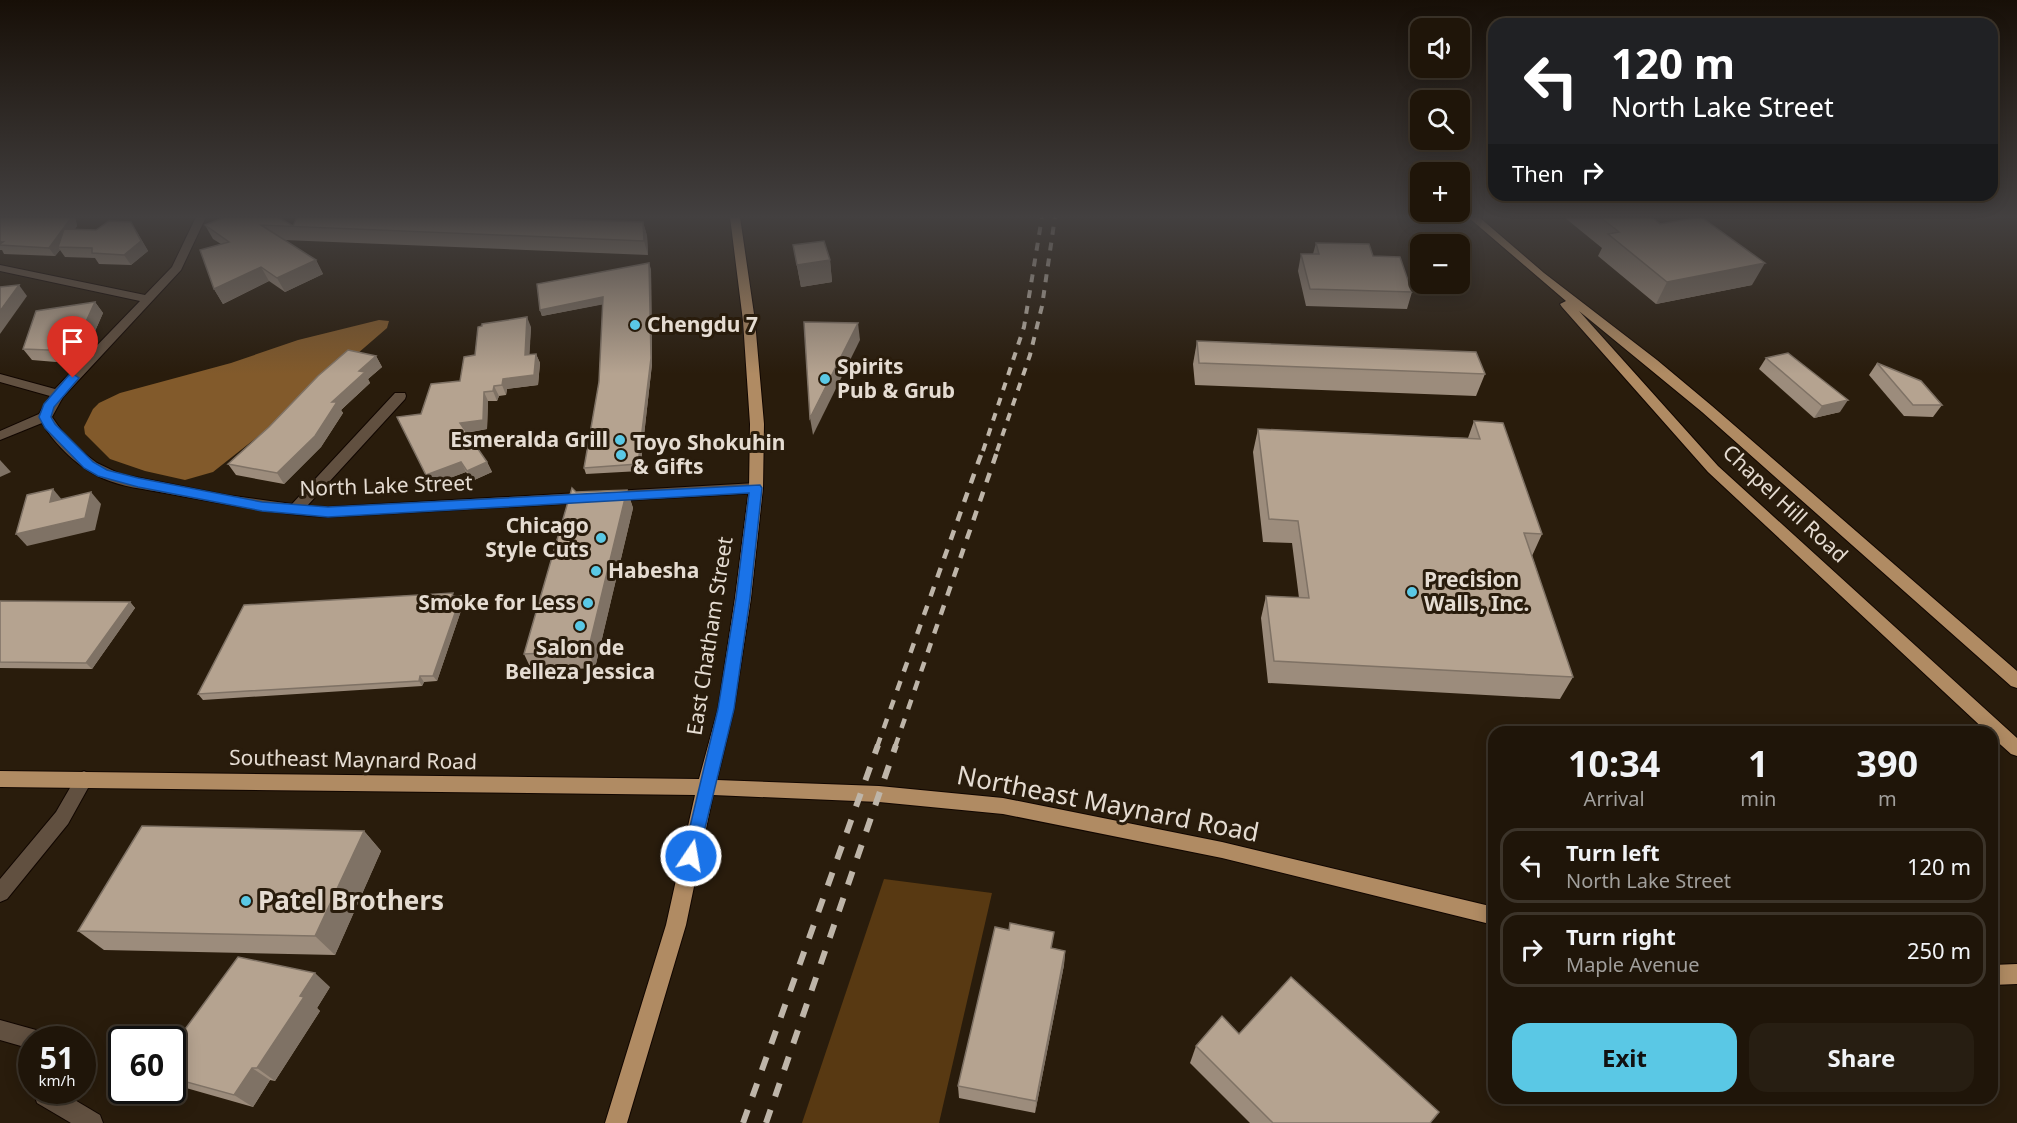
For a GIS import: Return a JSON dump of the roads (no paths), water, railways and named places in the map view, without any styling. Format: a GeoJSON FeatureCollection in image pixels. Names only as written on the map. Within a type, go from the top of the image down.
{"type":"FeatureCollection","features":[{"type":"Feature","properties":{"kind":"main road","name":"East Chatham Street"},"geometry":{"type":"LineString","coordinates":[[616,1123],[676,925],[706,787],[726,709],[743,598],[756,488],[756,392],[741,269]]}},
{"type":"Feature","properties":{"kind":"main road","name":"Chapel Hill Road"},"geometry":{"type":"LineString","coordinates":[[1534,269],[1653,363],[2017,681]]}},
{"type":"Feature","properties":{"kind":"main road","name":"Chapel Hill Road"},"geometry":{"type":"LineString","coordinates":[[1540,275],[1713,470],[1993,726]]}},
{"type":"Feature","properties":{"kind":"main road","name":"Chapel Hill Road"},"geometry":{"type":"LineString","coordinates":[[1998,731],[2017,748]]}},
{"type":"Feature","properties":{"kind":"main road","name":"Southeast Maynard Road"},"geometry":{"type":"LineString","coordinates":[[0,778],[706,787]]}},
{"type":"Feature","properties":{"kind":"main road","name":"Northeast Maynard Road"},"geometry":{"type":"LineString","coordinates":[[706,787],[879,794],[1003,806],[1222,850],[1488,915]]}},
{"type":"Feature","properties":{"kind":"main road"},"geometry":{"type":"LineString","coordinates":[[1998,975],[2017,974]]}},
{"type":"Feature","properties":{"kind":"street"},"geometry":{"type":"LineString","coordinates":[[7,269],[148,299]]}},
{"type":"Feature","properties":{"kind":"street"},"geometry":{"type":"LineString","coordinates":[[0,436],[45,417],[49,406],[58,394],[175,269]]}},
{"type":"Feature","properties":{"kind":"street"},"geometry":{"type":"LineString","coordinates":[[0,378],[58,394]]}},
{"type":"Feature","properties":{"kind":"street"},"geometry":{"type":"LineString","coordinates":[[294,511],[400,396]]}},
{"type":"Feature","properties":{"kind":"street","name":"North Lake Street"},"geometry":{"type":"LineString","coordinates":[[45,417],[50,426],[77,455],[102,473],[190,494],[294,511],[328,512],[756,488]]}},
{"type":"Feature","properties":{"kind":"street"},"geometry":{"type":"LineString","coordinates":[[0,893],[62,818],[84,779]]}},
{"type":"Feature","properties":{"kind":"street"},"geometry":{"type":"LineString","coordinates":[[0,1030],[18,1034]]}},
{"type":"Feature","properties":{"kind":"street"},"geometry":{"type":"LineString","coordinates":[[60,1104],[92,1123]]}},
{"type":"Feature","properties":{"kind":"railway"},"geometry":{"type":"LineString","coordinates":[[983,451],[1024,327],[1033,269]]}},
{"type":"Feature","properties":{"kind":"railway"},"geometry":{"type":"LineString","coordinates":[[997,451],[1030,355],[1042,306],[1047,269]]}},
{"type":"Feature","properties":{"kind":"railway"},"geometry":{"type":"LineString","coordinates":[[877,747],[983,449]]}},
{"type":"Feature","properties":{"kind":"railway"},"geometry":{"type":"LineString","coordinates":[[895,747],[998,449]]}},
{"type":"Feature","properties":{"kind":"railway"},"geometry":{"type":"LineString","coordinates":[[743,1123],[878,745]]}},
{"type":"Feature","properties":{"kind":"railway"},"geometry":{"type":"LineString","coordinates":[[766,1123],[896,745]]}},
{"type":"Feature","properties":{"kind":"place","name":"Chengdu 7"},"geometry":{"type":"Point","coordinates":[635,325]}},
{"type":"Feature","properties":{"kind":"place","name":"Spirits Pub & Grub"},"geometry":{"type":"Point","coordinates":[825,379]}},
{"type":"Feature","properties":{"kind":"place","name":"Esmeralda Grill"},"geometry":{"type":"Point","coordinates":[620,440]}},
{"type":"Feature","properties":{"kind":"place","name":"Toyo Shokuhin & Gifts"},"geometry":{"type":"Point","coordinates":[621,455]}},
{"type":"Feature","properties":{"kind":"place","name":"Chicago Style Cuts"},"geometry":{"type":"Point","coordinates":[601,538]}},
{"type":"Feature","properties":{"kind":"place","name":"Habesha"},"geometry":{"type":"Point","coordinates":[596,571]}},
{"type":"Feature","properties":{"kind":"place","name":"Precision Walls, Inc."},"geometry":{"type":"Point","coordinates":[1412,592]}},
{"type":"Feature","properties":{"kind":"place","name":"Smoke for Less"},"geometry":{"type":"Point","coordinates":[588,603]}},
{"type":"Feature","properties":{"kind":"place","name":"Salon de Belleza Jessica"},"geometry":{"type":"Point","coordinates":[580,626]}},
{"type":"Feature","properties":{"kind":"place","name":"Patel Brothers"},"geometry":{"type":"Point","coordinates":[246,901]}}]}
